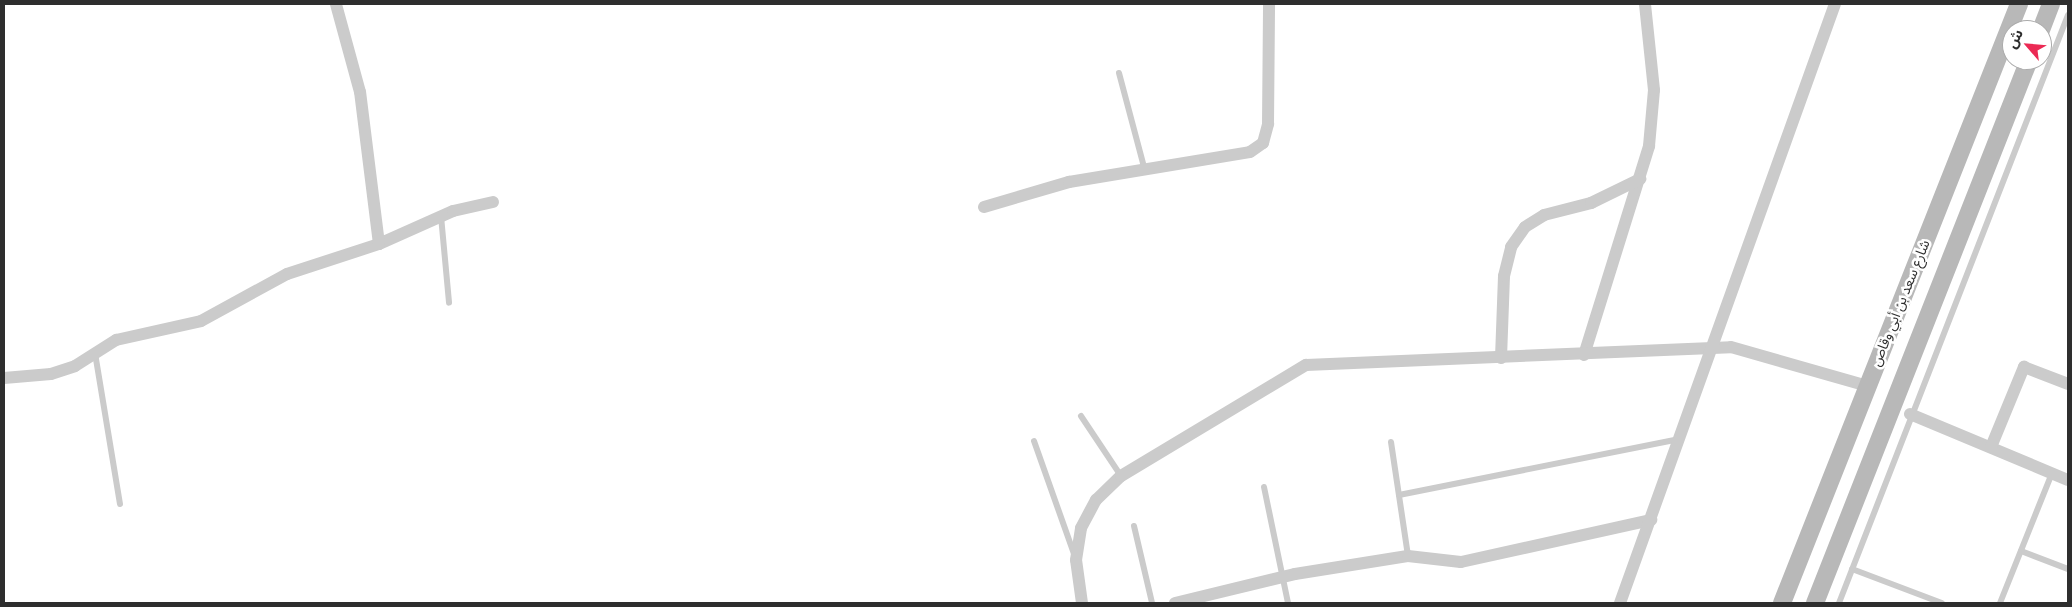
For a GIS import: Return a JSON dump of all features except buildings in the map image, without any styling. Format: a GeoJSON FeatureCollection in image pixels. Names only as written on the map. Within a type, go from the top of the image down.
{"type":"FeatureCollection","features":[{"type":"Feature","properties":{"kind":"main road","name":"شارع سعد بن أبي وقاص"},"geometry":{"type":"LineString","coordinates":[[1782,603],[2019,4]]}},
{"type":"Feature","properties":{"kind":"main road"},"geometry":{"type":"LineString","coordinates":[[2045,20],[2051,4]]}},
{"type":"Feature","properties":{"kind":"main road"},"geometry":{"type":"LineString","coordinates":[[1815,603],[2025,70]]}},
{"type":"Feature","properties":{"kind":"street"},"geometry":{"type":"LineString","coordinates":[[336,4],[360,92],[379,244]]}},
{"type":"Feature","properties":{"kind":"street"},"geometry":{"type":"LineString","coordinates":[[984,207],[1069,182],[1144,167],[1250,152],[1263,143],[1268,124],[1269,4]]}},
{"type":"Feature","properties":{"kind":"street"},"geometry":{"type":"LineString","coordinates":[[1584,355],[1649,146],[1654,90],[1645,4]]}},
{"type":"Feature","properties":{"kind":"street"},"geometry":{"type":"LineString","coordinates":[[1620,603],[1714,347],[1835,4]]}},
{"type":"Feature","properties":{"kind":"street"},"geometry":{"type":"LineString","coordinates":[[1502,358],[1504,276],[1511,247],[1525,227],[1544,215],[1591,203],[1640,179]]}},
{"type":"Feature","properties":{"kind":"street"},"geometry":{"type":"LineString","coordinates":[[4,378],[51,374],[95,353],[116,340],[201,321],[287,274],[379,244],[441,216],[493,202]]}},
{"type":"Feature","properties":{"kind":"street"},"geometry":{"type":"LineString","coordinates":[[1082,603],[1076,560],[1081,528],[1096,500],[1120,476],[1306,364],[1584,355],[1714,347],[1784,359],[1868,386]]}},
{"type":"Feature","properties":{"kind":"street"},"geometry":{"type":"LineString","coordinates":[[1990,448],[2024,367],[2068,384]]}},
{"type":"Feature","properties":{"kind":"street"},"geometry":{"type":"LineString","coordinates":[[1910,414],[2068,480]]}},
{"type":"Feature","properties":{"kind":"street"},"geometry":{"type":"LineString","coordinates":[[1175,603],[1282,577],[1408,556],[1461,562],[1651,520]]}},
{"type":"Feature","properties":{"kind":"lane"},"geometry":{"type":"LineString","coordinates":[[1839,603],[1910,414],[2068,15]]}},
{"type":"Feature","properties":{"kind":"lane"},"geometry":{"type":"LineString","coordinates":[[1119,73],[1144,167]]}},
{"type":"Feature","properties":{"kind":"lane"},"geometry":{"type":"LineString","coordinates":[[441,216],[449,303]]}},
{"type":"Feature","properties":{"kind":"lane"},"geometry":{"type":"LineString","coordinates":[[95,353],[120,504]]}},
{"type":"Feature","properties":{"kind":"lane"},"geometry":{"type":"LineString","coordinates":[[1081,416],[1120,476]]}},
{"type":"Feature","properties":{"kind":"lane"},"geometry":{"type":"LineString","coordinates":[[1399,495],[1680,439]]}},
{"type":"Feature","properties":{"kind":"lane"},"geometry":{"type":"LineString","coordinates":[[1034,441],[1076,560]]}},
{"type":"Feature","properties":{"kind":"lane"},"geometry":{"type":"LineString","coordinates":[[1391,442],[1408,556]]}},
{"type":"Feature","properties":{"kind":"lane"},"geometry":{"type":"LineString","coordinates":[[2000,603],[2052,473]]}},
{"type":"Feature","properties":{"kind":"lane"},"geometry":{"type":"LineString","coordinates":[[1264,487],[1288,603]]}},
{"type":"Feature","properties":{"kind":"lane"},"geometry":{"type":"LineString","coordinates":[[1134,526],[1152,603]]}},
{"type":"Feature","properties":{"kind":"lane"},"geometry":{"type":"LineString","coordinates":[[2021,551],[2068,569]]}},
{"type":"Feature","properties":{"kind":"lane"},"geometry":{"type":"LineString","coordinates":[[1852,569],[1942,603]]}}]}
